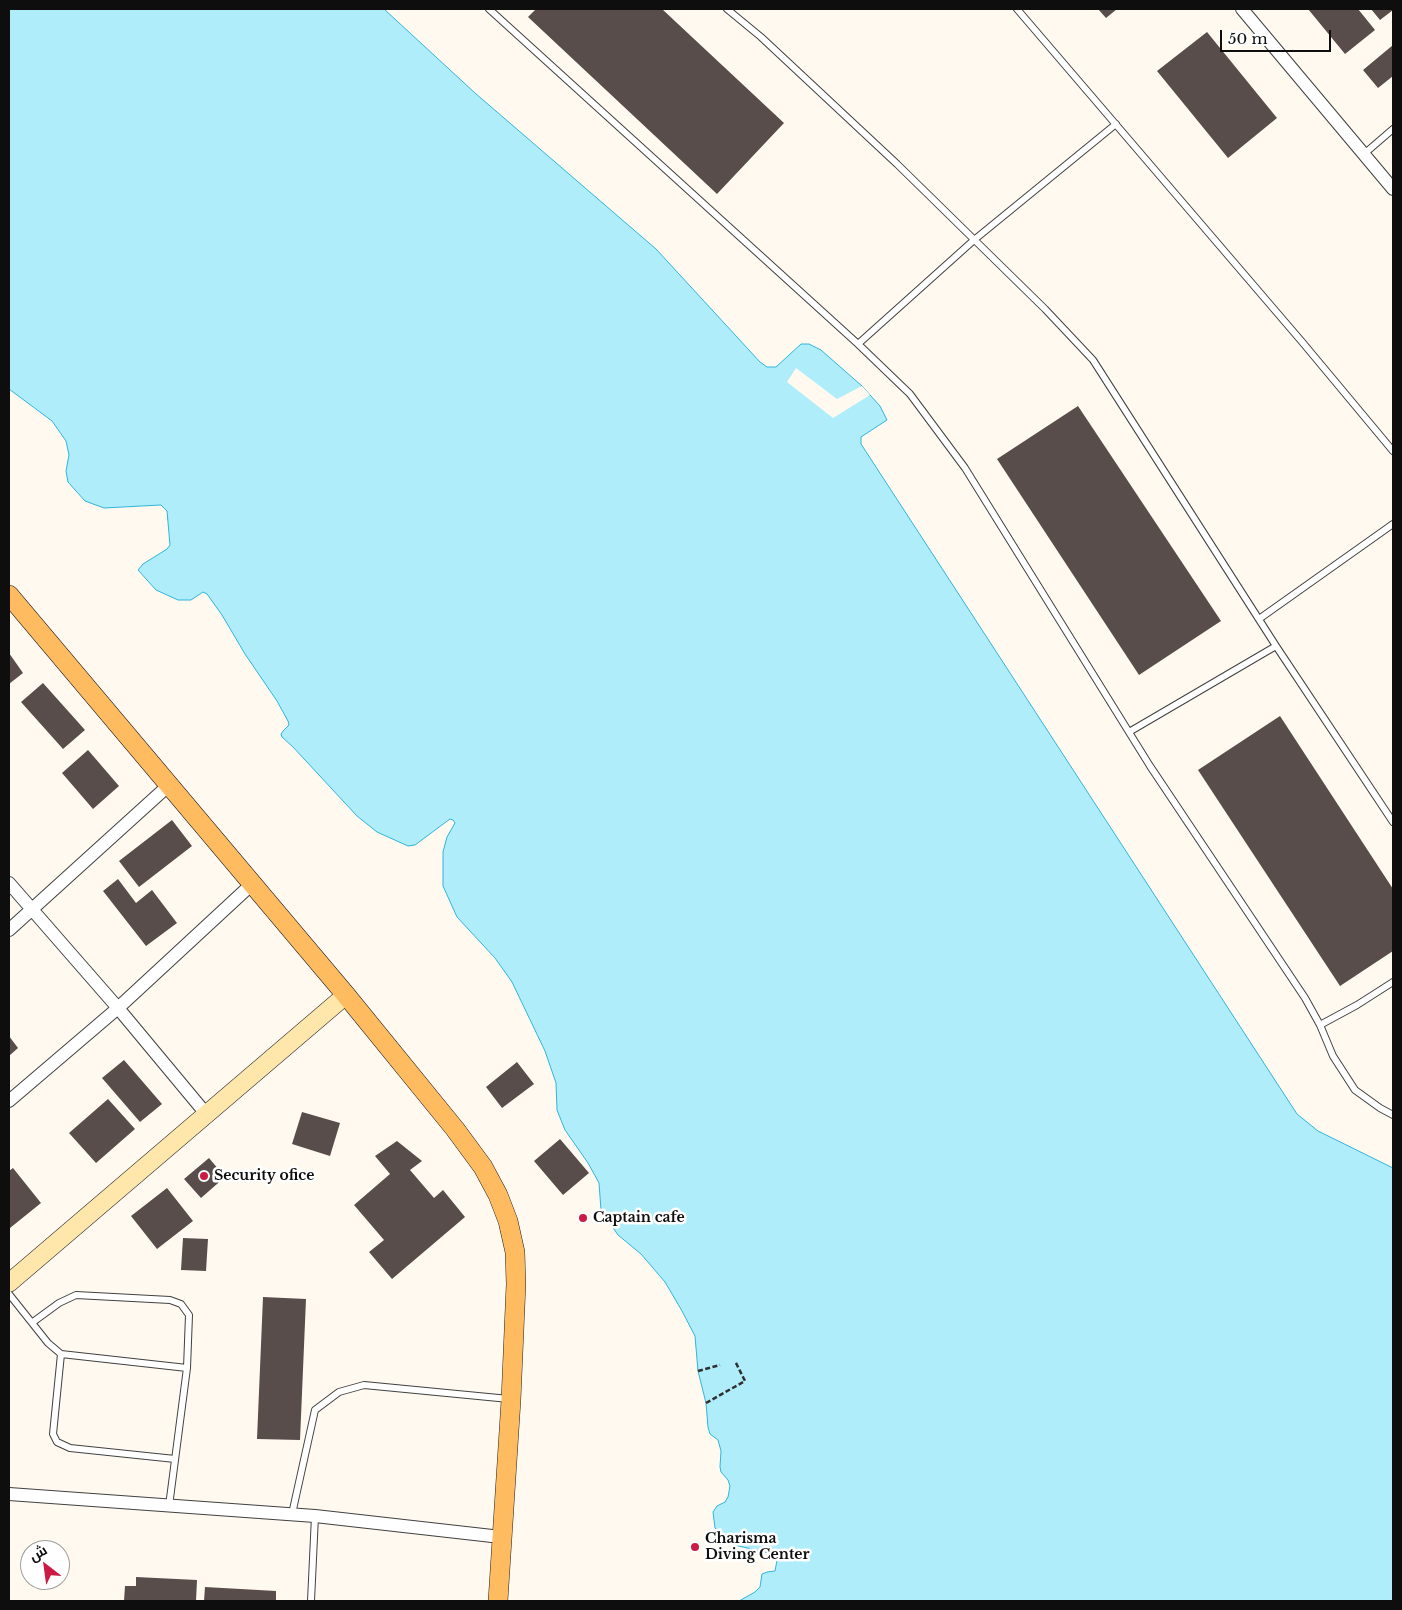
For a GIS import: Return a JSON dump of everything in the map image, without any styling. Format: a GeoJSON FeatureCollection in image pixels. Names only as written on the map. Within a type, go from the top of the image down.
{"type":"FeatureCollection","features":[{"type":"Feature","properties":{"kind":"main road"},"geometry":{"type":"LineString","coordinates":[[9,595],[346,995],[455,1129],[483,1167],[498,1195],[508,1221],[515,1252],[515,1329],[498,1601]]}},
{"type":"Feature","properties":{"kind":"street"},"geometry":{"type":"LineString","coordinates":[[1242,9],[1393,189]]}},
{"type":"Feature","properties":{"kind":"street"},"geometry":{"type":"LineString","coordinates":[[9,930],[169,785]]}},
{"type":"Feature","properties":{"kind":"street"},"geometry":{"type":"LineString","coordinates":[[9,883],[118,1008],[207,1115]]}},
{"type":"Feature","properties":{"kind":"street"},"geometry":{"type":"LineString","coordinates":[[9,1101],[118,1008],[252,884]]}},
{"type":"Feature","properties":{"kind":"street"},"geometry":{"type":"LineString","coordinates":[[9,1283],[346,995]]}},
{"type":"Feature","properties":{"kind":"street"},"geometry":{"type":"LineString","coordinates":[[9,1494],[292,1514],[501,1536]]}},
{"type":"Feature","properties":{"kind":"lane"},"geometry":{"type":"LineString","coordinates":[[489,9],[858,344],[910,394],[965,468],[1150,766],[1305,998],[1320,1024],[1333,1056],[1355,1090],[1393,1115]]}},
{"type":"Feature","properties":{"kind":"lane"},"geometry":{"type":"LineString","coordinates":[[727,9],[897,164],[1093,360],[1276,646],[1393,822]]}},
{"type":"Feature","properties":{"kind":"lane"},"geometry":{"type":"LineString","coordinates":[[1017,9],[1393,451]]}},
{"type":"Feature","properties":{"kind":"lane"},"geometry":{"type":"LineString","coordinates":[[858,344],[974,240],[1116,124]]}},
{"type":"Feature","properties":{"kind":"lane"},"geometry":{"type":"LineString","coordinates":[[1364,154],[1393,129]]}},
{"type":"Feature","properties":{"kind":"lane"},"geometry":{"type":"LineString","coordinates":[[1259,619],[1393,524]]}},
{"type":"Feature","properties":{"kind":"lane"},"geometry":{"type":"LineString","coordinates":[[1129,732],[1276,646]]}},
{"type":"Feature","properties":{"kind":"lane"},"geometry":{"type":"LineString","coordinates":[[1320,1024],[1357,1005],[1393,982]]}},
{"type":"Feature","properties":{"kind":"lane"},"geometry":{"type":"LineString","coordinates":[[9,1294],[48,1343],[60,1354],[187,1368]]}},
{"type":"Feature","properties":{"kind":"lane"},"geometry":{"type":"LineString","coordinates":[[32,1322],[59,1303],[76,1294],[170,1300],[181,1304],[189,1315],[187,1368],[169,1506]]}},
{"type":"Feature","properties":{"kind":"lane"},"geometry":{"type":"LineString","coordinates":[[60,1354],[53,1434],[58,1442],[70,1448],[175,1459]]}},
{"type":"Feature","properties":{"kind":"lane"},"geometry":{"type":"LineString","coordinates":[[292,1514],[315,1410],[339,1392],[364,1385],[511,1400]]}},
{"type":"Feature","properties":{"kind":"lane"},"geometry":{"type":"LineString","coordinates":[[311,1601],[315,1516]]}},
{"type":"Feature","properties":{"kind":"path"},"geometry":{"type":"LineString","coordinates":[[706,1403],[745,1381],[736,1361]]}},
{"type":"Feature","properties":{"kind":"path"},"geometry":{"type":"LineString","coordinates":[[698,1371],[720,1365]]}},
{"type":"Feature","properties":{"kind":"water"},"geometry":{"type":"Polygon","coordinates":[[[9,9],[384,9],[475,93],[656,249],[760,362],[767,367],[776,367],[801,344],[809,344],[821,350],[862,386],[880,406],[887,420],[861,437],[861,444],[1297,1114],[1318,1131],[1393,1168],[1393,1601],[739,1601],[760,1587],[762,1574],[775,1571],[778,1555],[734,1545],[715,1528],[713,1512],[717,1506],[725,1502],[730,1486],[728,1480],[721,1472],[721,1451],[718,1440],[710,1434],[708,1427],[706,1403],[698,1371],[695,1336],[665,1282],[641,1254],[618,1235],[601,1210],[599,1183],[588,1163],[565,1130],[557,1110],[556,1083],[545,1051],[512,982],[495,958],[457,917],[443,886],[443,852],[447,837],[455,823],[450,819],[415,845],[408,846],[377,832],[357,816],[282,737],[281,734],[289,725],[288,721],[207,594],[203,592],[191,600],[178,600],[156,590],[138,570],[143,564],[167,549],[170,545],[167,511],[161,505],[104,508],[85,501],[68,482],[66,471],[69,455],[66,441],[52,421],[9,389],[9,9]]]}},
{"type":"Feature","properties":{"kind":"pier"},"geometry":{"type":"Polygon","coordinates":[[[796,368],[837,399],[862,386],[870,395],[833,418],[787,382],[796,368]]]}},
{"type":"Feature","properties":{"kind":"building"},"geometry":{"type":"Polygon","coordinates":[[[536,9],[662,9],[784,123],[717,194],[528,17],[536,9]]]}},
{"type":"Feature","properties":{"kind":"building"},"geometry":{"type":"Polygon","coordinates":[[[1098,9],[1117,9],[1106,18],[1098,9]]]}},
{"type":"Feature","properties":{"kind":"building"},"geometry":{"type":"Polygon","coordinates":[[[1308,9],[1358,9],[1375,30],[1345,54],[1308,9]]]}},
{"type":"Feature","properties":{"kind":"building"},"geometry":{"type":"Polygon","coordinates":[[[1371,9],[1393,9],[1393,10],[1380,20],[1371,9]]]}},
{"type":"Feature","properties":{"kind":"building"},"geometry":{"type":"Polygon","coordinates":[[[1207,32],[1277,118],[1228,158],[1157,71],[1207,32]]]}},
{"type":"Feature","properties":{"kind":"building"},"geometry":{"type":"Polygon","coordinates":[[[1393,45],[1393,76],[1378,88],[1363,70],[1393,45]]]}},
{"type":"Feature","properties":{"kind":"building"},"geometry":{"type":"Polygon","coordinates":[[[1078,406],[1221,621],[1139,675],[997,459],[1078,406]]]}},
{"type":"Feature","properties":{"kind":"building"},"geometry":{"type":"Polygon","coordinates":[[[9,653],[23,673],[9,684],[9,653]]]}},
{"type":"Feature","properties":{"kind":"building"},"geometry":{"type":"Polygon","coordinates":[[[43,683],[85,730],[63,749],[21,702],[43,683]]]}},
{"type":"Feature","properties":{"kind":"building"},"geometry":{"type":"Polygon","coordinates":[[[1280,716],[1393,889],[1393,951],[1340,986],[1198,770],[1280,716]]]}},
{"type":"Feature","properties":{"kind":"building"},"geometry":{"type":"Polygon","coordinates":[[[88,750],[119,786],[93,809],[62,773],[88,750]]]}},
{"type":"Feature","properties":{"kind":"building"},"geometry":{"type":"Polygon","coordinates":[[[172,820],[192,846],[139,887],[119,861],[172,820]]]}},
{"type":"Feature","properties":{"kind":"building"},"geometry":{"type":"Polygon","coordinates":[[[118,879],[136,903],[152,890],[177,923],[146,946],[103,891],[118,879]]]}},
{"type":"Feature","properties":{"kind":"building"},"geometry":{"type":"Polygon","coordinates":[[[9,1036],[18,1048],[9,1056],[9,1036]]]}},
{"type":"Feature","properties":{"kind":"building"},"geometry":{"type":"Polygon","coordinates":[[[124,1060],[162,1104],[140,1122],[102,1078],[124,1060]]]}},
{"type":"Feature","properties":{"kind":"building"},"geometry":{"type":"Polygon","coordinates":[[[517,1062],[534,1084],[502,1108],[486,1087],[517,1062]]]}},
{"type":"Feature","properties":{"kind":"building"},"geometry":{"type":"Polygon","coordinates":[[[108,1099],[135,1129],[96,1163],[69,1133],[108,1099]]]}},
{"type":"Feature","properties":{"kind":"building"},"geometry":{"type":"Polygon","coordinates":[[[302,1112],[340,1123],[330,1156],[292,1144],[302,1112]]]}},
{"type":"Feature","properties":{"kind":"building"},"geometry":{"type":"Polygon","coordinates":[[[560,1139],[589,1173],[563,1195],[534,1161],[560,1139]]]}},
{"type":"Feature","properties":{"kind":"building"},"geometry":{"type":"Polygon","coordinates":[[[397,1141],[422,1161],[410,1170],[434,1198],[443,1190],[465,1217],[392,1279],[369,1252],[384,1240],[354,1205],[390,1174],[375,1156],[397,1141]]]}},
{"type":"Feature","properties":{"kind":"building"},"geometry":{"type":"Polygon","coordinates":[[[209,1158],[225,1177],[201,1198],[184,1179],[209,1158]]]}},
{"type":"Feature","properties":{"kind":"building"},"geometry":{"type":"Polygon","coordinates":[[[13,1168],[41,1203],[10,1228],[9,1171],[13,1168]]]}},
{"type":"Feature","properties":{"kind":"building"},"geometry":{"type":"Polygon","coordinates":[[[167,1188],[193,1221],[157,1249],[131,1216],[167,1188]]]}},
{"type":"Feature","properties":{"kind":"building"},"geometry":{"type":"Polygon","coordinates":[[[183,1238],[208,1239],[206,1271],[181,1270],[183,1238]]]}},
{"type":"Feature","properties":{"kind":"building"},"geometry":{"type":"Polygon","coordinates":[[[263,1297],[306,1299],[300,1440],[257,1439],[263,1297]]]}},
{"type":"Feature","properties":{"kind":"building"},"geometry":{"type":"Polygon","coordinates":[[[136,1577],[197,1580],[196,1601],[124,1601],[125,1586],[136,1586],[136,1577]]]}},
{"type":"Feature","properties":{"kind":"building"},"geometry":{"type":"Polygon","coordinates":[[[205,1587],[276,1591],[276,1601],[204,1601],[205,1587]]]}},
{"type":"Feature","properties":{"kind":"place","name":"Security ofice"},"geometry":{"type":"Point","coordinates":[204,1176]}},
{"type":"Feature","properties":{"kind":"place","name":"Captain cafe"},"geometry":{"type":"Point","coordinates":[583,1218]}},
{"type":"Feature","properties":{"kind":"place","name":"Charisma Diving Center"},"geometry":{"type":"Point","coordinates":[695,1547]}}]}
